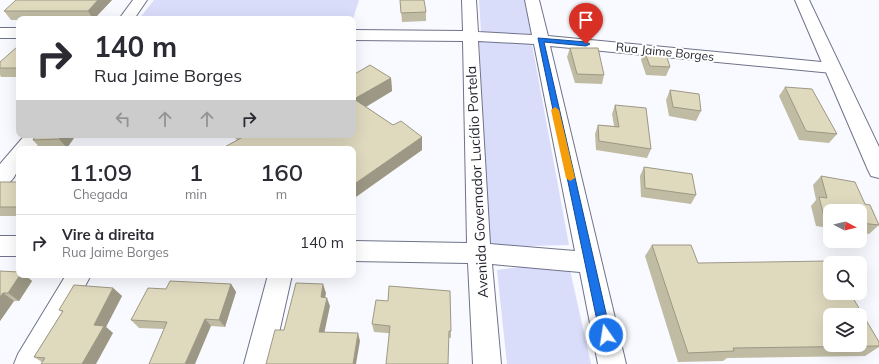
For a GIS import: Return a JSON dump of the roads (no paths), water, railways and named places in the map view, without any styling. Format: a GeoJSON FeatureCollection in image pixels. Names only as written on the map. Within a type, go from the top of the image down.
{"type":"FeatureCollection","features":[{"type":"Feature","properties":{"kind":"street"},"geometry":{"type":"LineString","coordinates":[[128,16],[140,0]]}},
{"type":"Feature","properties":{"kind":"street","name":"Avenida Governador Lucídio Portela"},"geometry":{"type":"LineString","coordinates":[[469,0],[479,253],[487,364]]}},
{"type":"Feature","properties":{"kind":"street"},"geometry":{"type":"LineString","coordinates":[[532,0],[612,364]]}},
{"type":"Feature","properties":{"kind":"street"},"geometry":{"type":"LineString","coordinates":[[802,0],[879,170]]}},
{"type":"Feature","properties":{"kind":"street"},"geometry":{"type":"LineString","coordinates":[[0,33],[16,33]]}},
{"type":"Feature","properties":{"kind":"street","name":"Rua Jaime Borges"},"geometry":{"type":"LineString","coordinates":[[356,35],[471,36],[540,40],[832,68]]}},
{"type":"Feature","properties":{"kind":"street"},"geometry":{"type":"LineString","coordinates":[[27,146],[33,138]]}},
{"type":"Feature","properties":{"kind":"street"},"geometry":{"type":"LineString","coordinates":[[0,179],[16,159]]}},
{"type":"Feature","properties":{"kind":"street"},"geometry":{"type":"LineString","coordinates":[[0,246],[16,246]]}},
{"type":"Feature","properties":{"kind":"street"},"geometry":{"type":"LineString","coordinates":[[356,251],[479,253],[589,263]]}},
{"type":"Feature","properties":{"kind":"street"},"geometry":{"type":"LineString","coordinates":[[28,364],[77,278]]}},
{"type":"Feature","properties":{"kind":"street"},"geometry":{"type":"LineString","coordinates":[[258,364],[279,278]]}}]}
